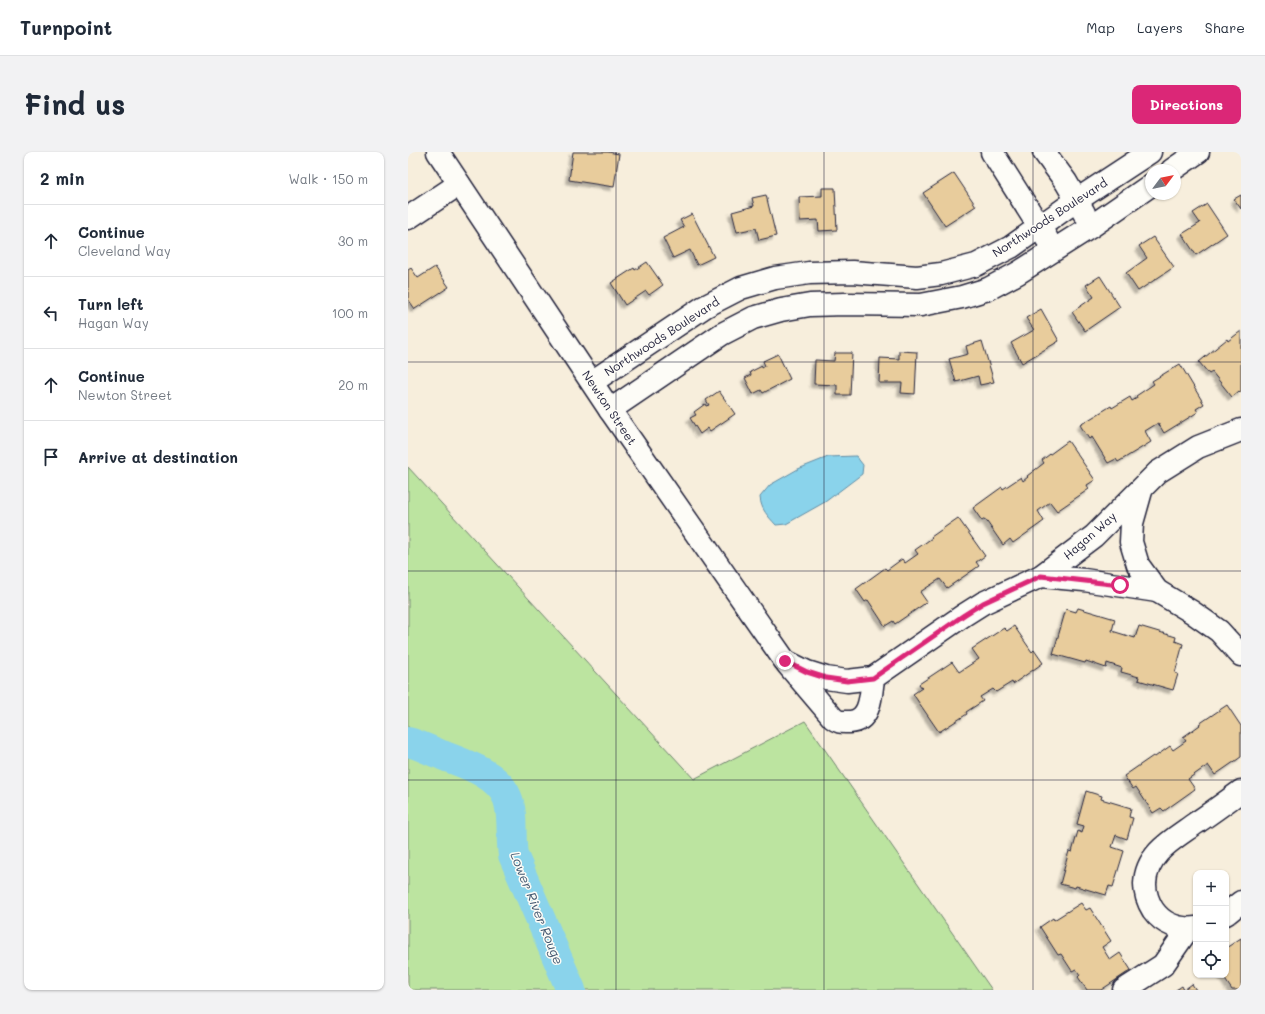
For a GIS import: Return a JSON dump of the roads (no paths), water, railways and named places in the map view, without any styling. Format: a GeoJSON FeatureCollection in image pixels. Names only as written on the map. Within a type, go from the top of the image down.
{"type":"FeatureCollection","features":[{"type":"Feature","properties":{"kind":"street","name":"Newton Street"},"geometry":{"type":"LineString","coordinates":[[438,152],[610,410],[785,661],[832,718],[839,722],[854,722],[865,715],[871,699],[873,678]]}},
{"type":"Feature","properties":{"kind":"street"},"geometry":{"type":"LineString","coordinates":[[992,152],[1054,251]]}},
{"type":"Feature","properties":{"kind":"street"},"geometry":{"type":"LineString","coordinates":[[1044,152],[1066,182],[1092,226]]}},
{"type":"Feature","properties":{"kind":"street","name":"Northwoods Boulevard"},"geometry":{"type":"LineString","coordinates":[[592,382],[704,307],[741,288],[775,278],[809,272],[852,272],[917,277],[941,274],[976,265],[1011,247],[1077,200],[1150,152]]}},
{"type":"Feature","properties":{"kind":"street"},"geometry":{"type":"LineString","coordinates":[[1181,164],[1198,152]]}},
{"type":"Feature","properties":{"kind":"street"},"geometry":{"type":"LineString","coordinates":[[408,218],[459,184]]}},
{"type":"Feature","properties":{"kind":"street"},"geometry":{"type":"LineString","coordinates":[[610,410],[722,334],[754,318],[781,310],[810,305],[921,305],[948,300],[988,289],[1054,251],[1145,189]]}},
{"type":"Feature","properties":{"kind":"street","name":"Hagan Way"},"geometry":{"type":"LineString","coordinates":[[826,678],[847,681],[873,678],[964,615],[995,597],[1041,576],[1094,536],[1158,472],[1198,447],[1241,430]]}},
{"type":"Feature","properties":{"kind":"street"},"geometry":{"type":"LineString","coordinates":[[1142,487],[1132,523],[1131,542],[1138,565],[1157,591]]}},
{"type":"Feature","properties":{"kind":"street"},"geometry":{"type":"LineString","coordinates":[[1041,576],[1084,580],[1157,591],[1192,612],[1219,631],[1241,655]]}},
{"type":"Feature","properties":{"kind":"street","name":"Newton Street"},"geometry":{"type":"LineString","coordinates":[[785,661],[807,672],[826,678]]}},
{"type":"Feature","properties":{"kind":"street"},"geometry":{"type":"LineString","coordinates":[[1192,928],[1175,926],[1158,916],[1147,897],[1145,887],[1147,869],[1151,861],[1163,846],[1241,791]]}},
{"type":"Feature","properties":{"kind":"street"},"geometry":{"type":"LineString","coordinates":[[1229,912],[1241,902]]}},
{"type":"Feature","properties":{"kind":"street"},"geometry":{"type":"LineString","coordinates":[[1124,990],[1163,965],[1192,928]]}},
{"type":"Feature","properties":{"kind":"water"},"geometry":{"type":"Polygon","coordinates":[[[856,456],[863,465],[862,474],[825,502],[786,524],[776,525],[763,509],[760,497],[770,485],[798,469],[828,457],[856,456]]]}},
{"type":"Feature","properties":{"kind":"waterway","name":"Lower River Rouge"},"geometry":{"type":"LineString","coordinates":[[408,742],[479,770],[496,782],[502,789],[509,803],[513,855],[571,990]]}}]}
